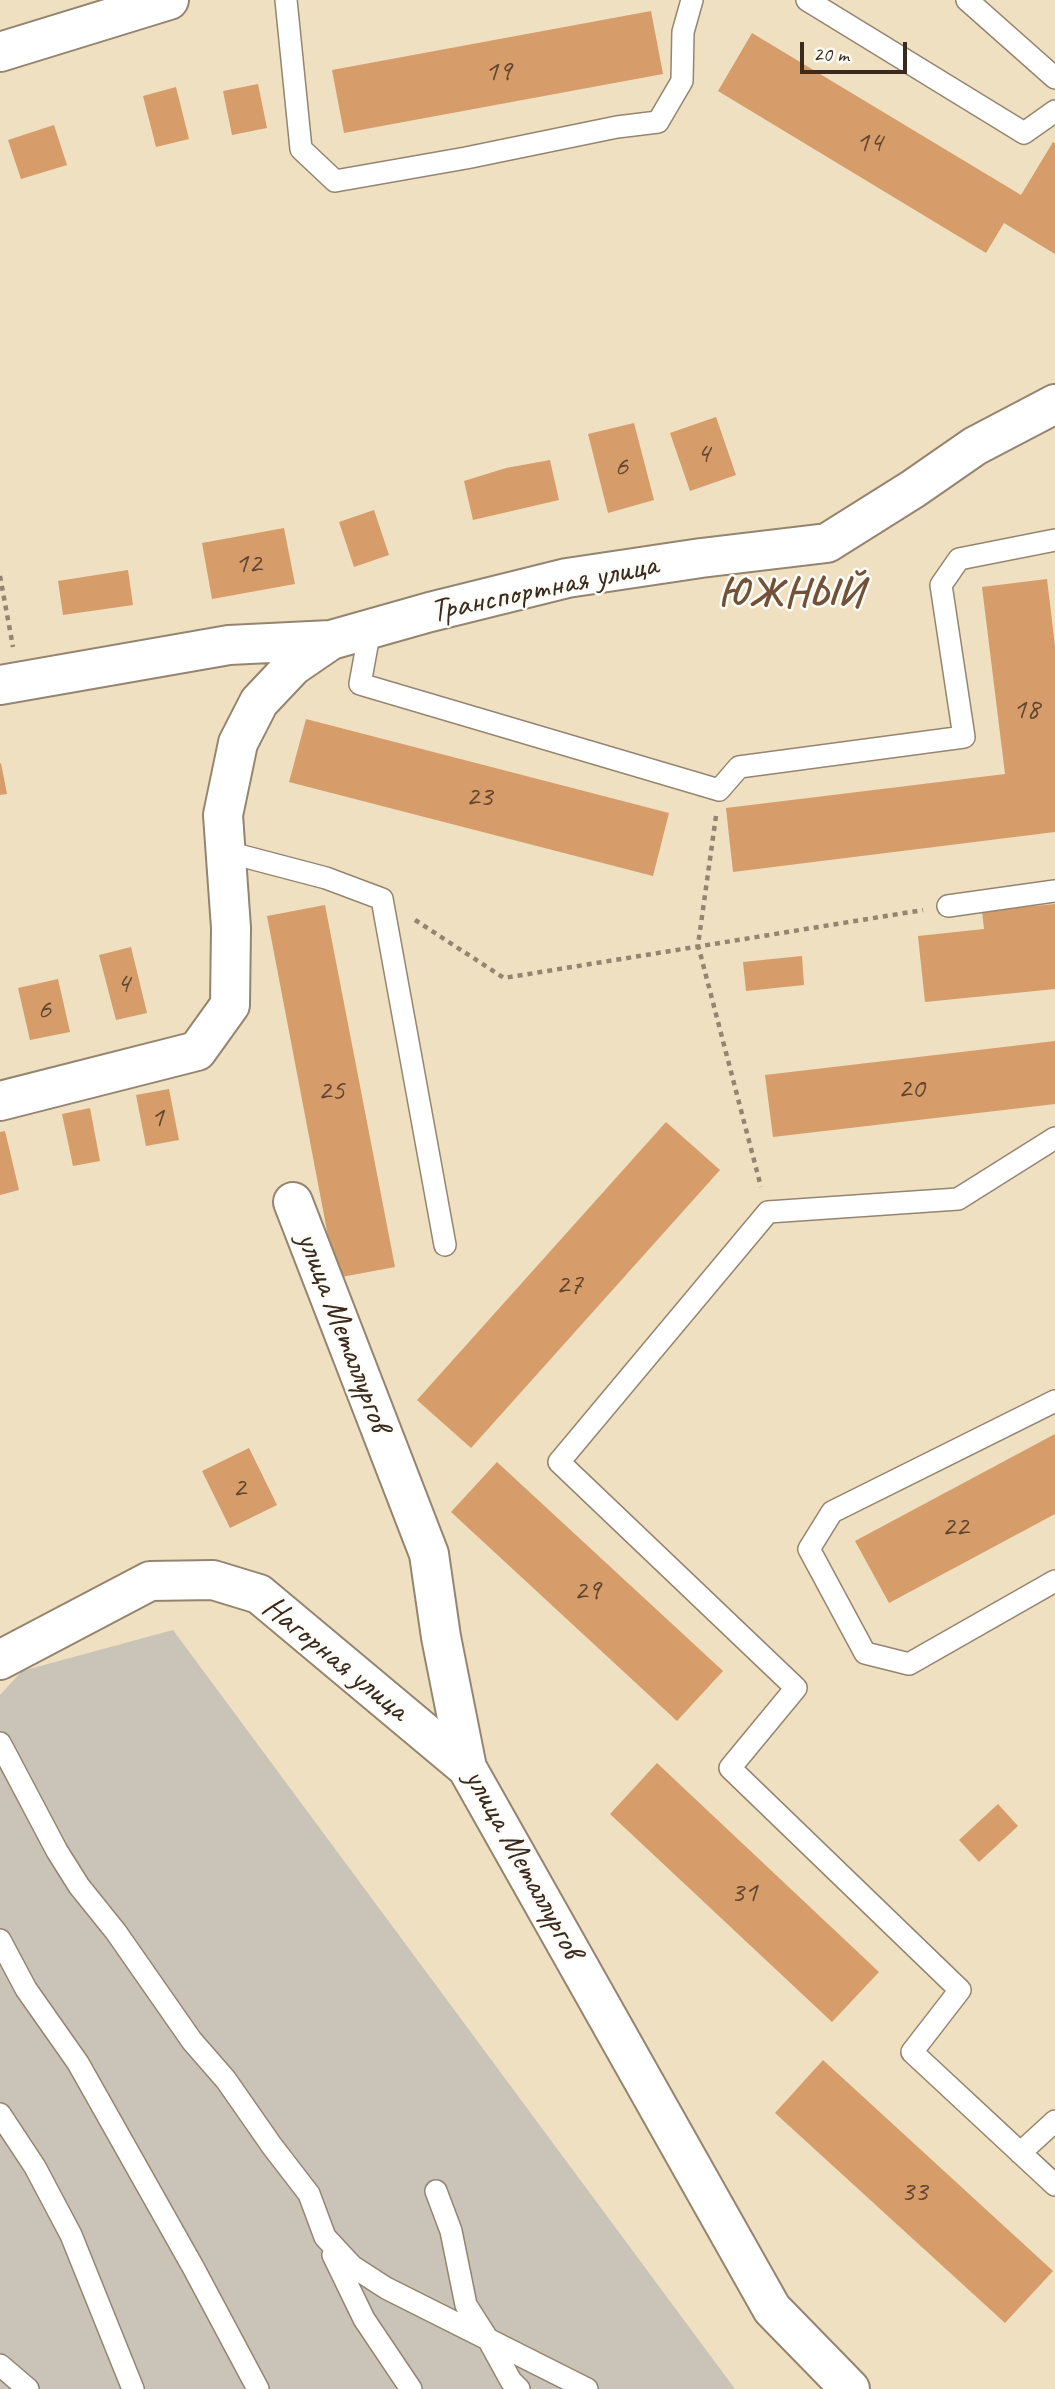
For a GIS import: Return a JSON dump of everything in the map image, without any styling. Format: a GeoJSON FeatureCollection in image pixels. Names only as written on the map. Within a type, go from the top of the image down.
{"type":"FeatureCollection","features":[{"type":"Feature","properties":{"kind":"street"},"geometry":{"type":"LineString","coordinates":[[0,52],[169,0]]}},
{"type":"Feature","properties":{"kind":"street","name":"Транспортная улица"},"geometry":{"type":"LineString","coordinates":[[10,684],[229,645],[331,640],[567,578],[827,543],[975,446],[1055,404]]}},
{"type":"Feature","properties":{"kind":"street"},"geometry":{"type":"LineString","coordinates":[[0,1101],[197,1051],[230,1005],[231,928],[223,815],[238,743],[259,702],[293,666],[331,640]]}},
{"type":"Feature","properties":{"kind":"street","name":"улица Металлургов"},"geometry":{"type":"LineString","coordinates":[[293,1202],[429,1554],[441,1637],[467,1768],[772,2309],[850,2389]]}},
{"type":"Feature","properties":{"kind":"street","name":"Нагорная улица"},"geometry":{"type":"LineString","coordinates":[[0,1660],[150,1581],[214,1580],[259,1594],[467,1768]]}},
{"type":"Feature","properties":{"kind":"lane"},"geometry":{"type":"LineString","coordinates":[[286,0],[301,149],[335,181],[617,127],[657,122],[682,81],[683,32],[692,0]]}},
{"type":"Feature","properties":{"kind":"lane"},"geometry":{"type":"LineString","coordinates":[[807,0],[1024,133],[1055,111]]}},
{"type":"Feature","properties":{"kind":"lane"},"geometry":{"type":"LineString","coordinates":[[967,0],[1055,78]]}},
{"type":"Feature","properties":{"kind":"lane"},"geometry":{"type":"LineString","coordinates":[[370,629],[360,684],[719,790],[738,767],[964,737],[941,585],[959,559],[1055,540]]}},
{"type":"Feature","properties":{"kind":"lane"},"geometry":{"type":"LineString","coordinates":[[227,852],[326,878],[382,898],[445,1245]]}},
{"type":"Feature","properties":{"kind":"lane"},"geometry":{"type":"LineString","coordinates":[[948,906],[1055,891]]}},
{"type":"Feature","properties":{"kind":"lane"},"geometry":{"type":"LineString","coordinates":[[1055,1138],[958,1199],[768,1212],[559,1462],[796,1688],[730,1768],[960,1990],[912,2052],[1055,2185]]}},
{"type":"Feature","properties":{"kind":"lane"},"geometry":{"type":"LineString","coordinates":[[1055,1401],[832,1512],[809,1549],[865,1653],[909,1664],[1055,1581]]}},
{"type":"Feature","properties":{"kind":"lane"},"geometry":{"type":"LineString","coordinates":[[0,1743],[57,1851],[79,1886],[116,1931],[192,2041],[226,2080],[309,2194],[325,2237],[364,2319],[411,2389]]}},
{"type":"Feature","properties":{"kind":"lane"},"geometry":{"type":"LineString","coordinates":[[0,1940],[26,1989],[78,2063],[258,2389]]}},
{"type":"Feature","properties":{"kind":"lane"},"geometry":{"type":"LineString","coordinates":[[0,2114],[35,2167],[71,2235],[133,2389]]}},
{"type":"Feature","properties":{"kind":"lane"},"geometry":{"type":"LineString","coordinates":[[1020,2153],[1055,2121]]}},
{"type":"Feature","properties":{"kind":"lane"},"geometry":{"type":"LineString","coordinates":[[436,2191],[451,2231],[466,2305],[511,2381],[519,2389]]}},
{"type":"Feature","properties":{"kind":"lane"},"geometry":{"type":"LineString","coordinates":[[325,2237],[352,2266],[386,2288],[587,2389]]}},
{"type":"Feature","properties":{"kind":"lane"},"geometry":{"type":"LineString","coordinates":[[0,2365],[28,2389]]}},
{"type":"Feature","properties":{"kind":"path"},"geometry":{"type":"LineString","coordinates":[[0,576],[10,684]]}},
{"type":"Feature","properties":{"kind":"path"},"geometry":{"type":"LineString","coordinates":[[719,790],[698,945],[768,1212]]}},
{"type":"Feature","properties":{"kind":"path"},"geometry":{"type":"LineString","coordinates":[[382,898],[504,978],[948,906]]}},
{"type":"Feature","properties":{"kind":"shaded area"},"geometry":{"type":"Polygon","coordinates":[[[173,1630],[735,2389],[0,2389],[0,1695],[22,1671],[173,1630]]]}},
{"type":"Feature","properties":{"kind":"building"},"geometry":{"type":"Polygon","coordinates":[[[651,11],[663,74],[344,133],[332,70],[651,11]]]}},
{"type":"Feature","properties":{"kind":"building"},"geometry":{"type":"Polygon","coordinates":[[[752,33],[1021,195],[1053,142],[1055,143],[1055,254],[1004,223],[986,253],[718,91],[752,33]]]}},
{"type":"Feature","properties":{"kind":"building"},"geometry":{"type":"Polygon","coordinates":[[[258,84],[267,128],[232,135],[223,91],[258,84]]]}},
{"type":"Feature","properties":{"kind":"building"},"geometry":{"type":"Polygon","coordinates":[[[176,87],[189,139],[156,147],[143,96],[176,87]]]}},
{"type":"Feature","properties":{"kind":"building"},"geometry":{"type":"Polygon","coordinates":[[[54,125],[67,165],[21,179],[8,140],[54,125]]]}},
{"type":"Feature","properties":{"kind":"building"},"geometry":{"type":"Polygon","coordinates":[[[716,417],[736,475],[690,491],[670,433],[716,417]]]}},
{"type":"Feature","properties":{"kind":"building"},"geometry":{"type":"Polygon","coordinates":[[[634,423],[654,500],[608,513],[588,434],[634,423]]]}},
{"type":"Feature","properties":{"kind":"building"},"geometry":{"type":"Polygon","coordinates":[[[550,460],[559,500],[473,520],[464,481],[506,468],[550,460]]]}},
{"type":"Feature","properties":{"kind":"building"},"geometry":{"type":"Polygon","coordinates":[[[374,510],[389,555],[354,567],[339,522],[374,510]]]}},
{"type":"Feature","properties":{"kind":"building"},"geometry":{"type":"Polygon","coordinates":[[[284,528],[295,584],[212,599],[202,543],[284,528]]]}},
{"type":"Feature","properties":{"kind":"building"},"geometry":{"type":"Polygon","coordinates":[[[128,570],[133,605],[63,615],[58,581],[128,570]]]}},
{"type":"Feature","properties":{"kind":"building"},"geometry":{"type":"Polygon","coordinates":[[[1047,579],[1055,646],[1055,832],[733,872],[726,808],[1005,774],[982,587],[1047,579]]]}},
{"type":"Feature","properties":{"kind":"building"},"geometry":{"type":"Polygon","coordinates":[[[306,719],[669,813],[653,876],[289,782],[306,719]]]}},
{"type":"Feature","properties":{"kind":"building"},"geometry":{"type":"Polygon","coordinates":[[[0,764],[7,794],[0,795],[0,764]]]}},
{"type":"Feature","properties":{"kind":"building"},"geometry":{"type":"Polygon","coordinates":[[[1055,904],[1055,989],[925,1002],[918,936],[984,929],[982,911],[1055,904]]]}},
{"type":"Feature","properties":{"kind":"building"},"geometry":{"type":"Polygon","coordinates":[[[325,905],[395,1267],[336,1278],[267,916],[325,905]]]}},
{"type":"Feature","properties":{"kind":"building"},"geometry":{"type":"Polygon","coordinates":[[[131,947],[147,1013],[116,1020],[99,955],[131,947]]]}},
{"type":"Feature","properties":{"kind":"building"},"geometry":{"type":"Polygon","coordinates":[[[802,956],[804,985],[746,991],[743,962],[802,956]]]}},
{"type":"Feature","properties":{"kind":"building"},"geometry":{"type":"Polygon","coordinates":[[[58,979],[70,1032],[30,1040],[18,988],[58,979]]]}},
{"type":"Feature","properties":{"kind":"building"},"geometry":{"type":"Polygon","coordinates":[[[1055,1041],[1055,1104],[773,1137],[765,1075],[1055,1041]]]}},
{"type":"Feature","properties":{"kind":"building"},"geometry":{"type":"Polygon","coordinates":[[[169,1089],[179,1140],[146,1146],[136,1095],[169,1089]]]}},
{"type":"Feature","properties":{"kind":"building"},"geometry":{"type":"Polygon","coordinates":[[[90,1108],[100,1161],[73,1166],[62,1114],[90,1108]]]}},
{"type":"Feature","properties":{"kind":"building"},"geometry":{"type":"Polygon","coordinates":[[[666,1122],[720,1170],[471,1448],[417,1400],[666,1122]]]}},
{"type":"Feature","properties":{"kind":"building"},"geometry":{"type":"Polygon","coordinates":[[[5,1131],[19,1190],[0,1195],[0,1132],[5,1131]]]}},
{"type":"Feature","properties":{"kind":"building"},"geometry":{"type":"Polygon","coordinates":[[[1055,1434],[1055,1514],[889,1603],[855,1541],[1055,1434]]]}},
{"type":"Feature","properties":{"kind":"building"},"geometry":{"type":"Polygon","coordinates":[[[249,1448],[277,1505],[230,1528],[202,1471],[249,1448]]]}},
{"type":"Feature","properties":{"kind":"building"},"geometry":{"type":"Polygon","coordinates":[[[497,1462],[723,1671],[677,1721],[451,1512],[497,1462]]]}},
{"type":"Feature","properties":{"kind":"building"},"geometry":{"type":"Polygon","coordinates":[[[657,1763],[879,1972],[832,2022],[610,1814],[657,1763]]]}},
{"type":"Feature","properties":{"kind":"building"},"geometry":{"type":"Polygon","coordinates":[[[998,1804],[1018,1826],[979,1862],[959,1840],[998,1804]]]}},
{"type":"Feature","properties":{"kind":"building"},"geometry":{"type":"Polygon","coordinates":[[[823,2060],[1053,2271],[1005,2323],[775,2113],[823,2060]]]}},
{"type":"Feature","properties":{"kind":"district","name":"ЮЖНЫЙ"},"geometry":{"type":"Point","coordinates":[792,595]}}]}
